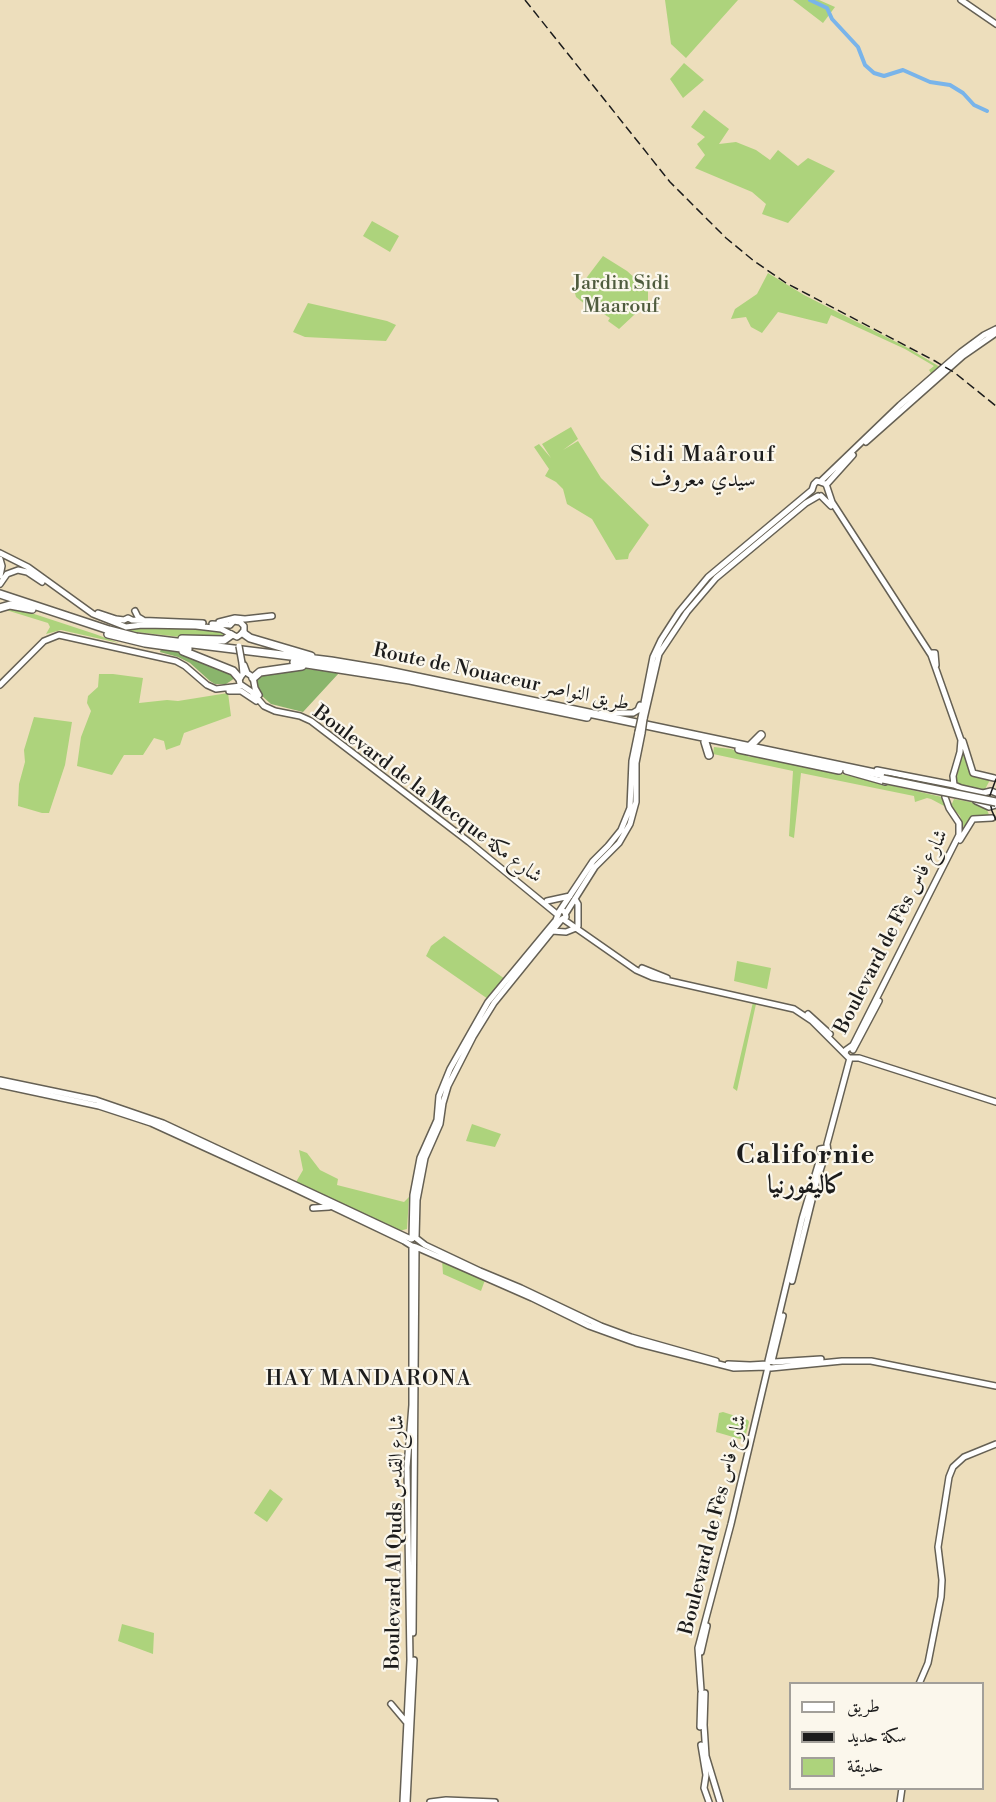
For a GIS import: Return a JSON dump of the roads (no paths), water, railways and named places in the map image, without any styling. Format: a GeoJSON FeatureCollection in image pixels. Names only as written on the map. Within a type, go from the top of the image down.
{"type":"FeatureCollection","features":[{"type":"Feature","properties":{"kind":"highway","name":"Route de Nouaceur طريق النواصر"},"geometry":{"type":"LineString","coordinates":[[0,596],[32,609],[122,638],[319,665],[427,684],[884,777],[996,804]]}},
{"type":"Feature","properties":{"kind":"highway","name":"Route de Nouaceur طريق النواصر"},"geometry":{"type":"LineString","coordinates":[[0,596],[109,630],[151,639],[331,661],[468,687],[754,747],[846,769]]}},
{"type":"Feature","properties":{"kind":"highway"},"geometry":{"type":"LineString","coordinates":[[0,608],[8,604],[32,609]]}},
{"type":"Feature","properties":{"kind":"highway"},"geometry":{"type":"LineString","coordinates":[[151,639],[224,640],[235,633],[331,661]]}},
{"type":"Feature","properties":{"kind":"highway"},"geometry":{"type":"LineString","coordinates":[[170,646],[246,677],[261,671],[319,665]]}},
{"type":"Feature","properties":{"kind":"highway"},"geometry":{"type":"LineString","coordinates":[[468,687],[496,690],[601,713],[633,723]]}},
{"type":"Feature","properties":{"kind":"highway"},"geometry":{"type":"LineString","coordinates":[[754,747],[762,736]]}},
{"type":"Feature","properties":{"kind":"highway"},"geometry":{"type":"LineString","coordinates":[[705,742],[710,755],[715,744]]}},
{"type":"Feature","properties":{"kind":"main road"},"geometry":{"type":"LineString","coordinates":[[961,0],[996,22]]}},
{"type":"Feature","properties":{"kind":"main road"},"geometry":{"type":"LineString","coordinates":[[967,0],[996,22]]}},
{"type":"Feature","properties":{"kind":"main road"},"geometry":{"type":"LineString","coordinates":[[994,778],[973,773],[936,667],[936,656],[933,652],[930,653],[825,486],[865,444],[940,376],[996,331]]}},
{"type":"Feature","properties":{"kind":"main road","name":"Boulevard Al Quds شارع القدس"},"geometry":{"type":"LineString","coordinates":[[405,1802],[410,1660],[407,1467],[412,1405],[414,1243],[417,1200],[425,1158],[440,1124],[442,1103],[473,1037],[494,1003],[552,931],[593,861],[618,835],[625,822],[631,800],[631,770],[660,654],[687,612],[716,579],[806,503],[820,496],[825,486],[814,483],[812,490],[712,573],[690,597],[668,629],[651,665],[643,718]]}},
{"type":"Feature","properties":{"kind":"main road"},"geometry":{"type":"LineString","coordinates":[[812,490],[830,504],[923,647],[933,668],[959,745],[951,785]]}},
{"type":"Feature","properties":{"kind":"main road"},"geometry":{"type":"LineString","coordinates":[[0,552],[28,567],[103,620]]}},
{"type":"Feature","properties":{"kind":"main road"},"geometry":{"type":"LineString","coordinates":[[0,552],[33,568],[92,610],[124,623],[128,628],[142,625],[172,625],[207,627],[235,633]]}},
{"type":"Feature","properties":{"kind":"main road"},"geometry":{"type":"LineString","coordinates":[[0,559],[2,566],[0,576]]}},
{"type":"Feature","properties":{"kind":"main road"},"geometry":{"type":"LineString","coordinates":[[0,585],[9,572],[24,570],[87,613],[103,620],[124,623]]}},
{"type":"Feature","properties":{"kind":"main road"},"geometry":{"type":"LineString","coordinates":[[135,611],[139,618],[148,621]]}},
{"type":"Feature","properties":{"kind":"main road"},"geometry":{"type":"LineString","coordinates":[[124,623],[128,618],[209,624],[235,618],[272,616]]}},
{"type":"Feature","properties":{"kind":"main road"},"geometry":{"type":"LineString","coordinates":[[131,627],[132,620]]}},
{"type":"Feature","properties":{"kind":"main road"},"geometry":{"type":"LineString","coordinates":[[209,624],[235,633]]}},
{"type":"Feature","properties":{"kind":"main road"},"geometry":{"type":"LineString","coordinates":[[0,683],[44,638],[57,633],[176,659],[189,665],[208,683],[218,687],[227,686],[246,677]]}},
{"type":"Feature","properties":{"kind":"main road"},"geometry":{"type":"LineString","coordinates":[[213,688],[250,687],[235,633]]}},
{"type":"Feature","properties":{"kind":"main road"},"geometry":{"type":"LineString","coordinates":[[0,683],[44,640],[59,635],[176,661],[213,688],[219,691],[241,691],[264,706]]}},
{"type":"Feature","properties":{"kind":"main road"},"geometry":{"type":"LineString","coordinates":[[243,687],[246,677]]}},
{"type":"Feature","properties":{"kind":"main road","name":"Boulevard de la Mecque شارع مكة"},"geometry":{"type":"LineString","coordinates":[[246,677],[267,704],[312,718],[459,829],[562,915]]}},
{"type":"Feature","properties":{"kind":"main road","name":"Boulevard de la Mecque شارع مكة"},"geometry":{"type":"LineString","coordinates":[[243,687],[252,692],[264,706],[310,721],[636,970],[652,977],[794,1009],[812,1021],[850,1054],[996,1100]]}},
{"type":"Feature","properties":{"kind":"main road"},"geometry":{"type":"LineString","coordinates":[[601,713],[635,713],[645,696]]}},
{"type":"Feature","properties":{"kind":"main road"},"geometry":{"type":"LineString","coordinates":[[949,797],[957,793],[951,785],[961,748],[960,735]]}},
{"type":"Feature","properties":{"kind":"main road"},"geometry":{"type":"LineString","coordinates":[[846,769],[869,769],[986,793],[991,791],[996,793]]}},
{"type":"Feature","properties":{"kind":"main road"},"geometry":{"type":"LineString","coordinates":[[846,769],[864,777],[949,797],[985,805],[996,804]]}},
{"type":"Feature","properties":{"kind":"main road"},"geometry":{"type":"LineString","coordinates":[[949,797],[943,789],[951,785]]}},
{"type":"Feature","properties":{"kind":"main road"},"geometry":{"type":"LineString","coordinates":[[985,805],[983,798],[986,793]]}},
{"type":"Feature","properties":{"kind":"main road","name":"Boulevard de Fès شارع فاس"},"geometry":{"type":"LineString","coordinates":[[850,1054],[960,840],[962,824],[950,806],[949,797]]}},
{"type":"Feature","properties":{"kind":"main road","name":"Boulevard de Fès شارع فاس"},"geometry":{"type":"LineString","coordinates":[[720,1802],[706,1756],[701,1648],[734,1525],[770,1365],[823,1156],[819,1150],[824,1148],[850,1054],[959,835],[959,823],[949,808],[949,797]]}},
{"type":"Feature","properties":{"kind":"main road"},"geometry":{"type":"LineString","coordinates":[[960,840],[973,819],[992,819]]}},
{"type":"Feature","properties":{"kind":"main road"},"geometry":{"type":"LineString","coordinates":[[547,901],[572,897],[578,904],[577,927],[566,932],[552,931]]}},
{"type":"Feature","properties":{"kind":"main road","name":"Boulevard Al Quds شارع القدس"},"geometry":{"type":"LineString","coordinates":[[405,1802],[414,1671],[416,1260],[412,1222],[413,1195],[420,1158],[437,1120],[439,1096],[450,1069],[488,1002],[562,915]]}},
{"type":"Feature","properties":{"kind":"main road"},"geometry":{"type":"LineString","coordinates":[[0,1080],[96,1100],[163,1123],[399,1232],[427,1251],[589,1326],[623,1339],[723,1366],[741,1369],[770,1365]]}},
{"type":"Feature","properties":{"kind":"main road"},"geometry":{"type":"LineString","coordinates":[[0,1085],[73,1099],[136,1117],[619,1333],[739,1365],[871,1361],[996,1385]]}},
{"type":"Feature","properties":{"kind":"main road"},"geometry":{"type":"LineString","coordinates":[[313,1198],[313,1208],[333,1207]]}},
{"type":"Feature","properties":{"kind":"main road"},"geometry":{"type":"LineString","coordinates":[[399,1232],[408,1232],[412,1222]]}},
{"type":"Feature","properties":{"kind":"main road"},"geometry":{"type":"LineString","coordinates":[[416,1260],[420,1253],[427,1251]]}},
{"type":"Feature","properties":{"kind":"main road"},"geometry":{"type":"LineString","coordinates":[[919,1682],[928,1663],[941,1597],[942,1580],[938,1547],[949,1477],[957,1462],[996,1444]]}},
{"type":"Feature","properties":{"kind":"main road","name":"Boulevard de Fès شارع فاس"},"geometry":{"type":"LineString","coordinates":[[703,1691],[700,1729],[706,1775],[704,1788],[709,1802]]}},
{"type":"Feature","properties":{"kind":"main road"},"geometry":{"type":"LineString","coordinates":[[390,1704],[407,1723]]}},
{"type":"Feature","properties":{"kind":"main road"},"geometry":{"type":"LineString","coordinates":[[430,1802],[495,1802]]}},
{"type":"Feature","properties":{"kind":"waterway"},"geometry":{"type":"LineString","coordinates":[[810,0],[827,8],[832,19],[858,47],[865,65],[874,73],[884,76],[903,70],[930,82],[950,85],[963,93],[974,105],[987,111]]}},
{"type":"Feature","properties":{"kind":"tram line"},"geometry":{"type":"LineString","coordinates":[[996,779],[989,798],[996,820]]}},
{"type":"Feature","properties":{"kind":"railway"},"geometry":{"type":"LineString","coordinates":[[525,0],[670,182],[726,238],[786,283],[935,361],[955,373],[996,406]]}},
{"type":"Feature","properties":{"kind":"district","name":"Sidi Maârouf سيدي معروف"},"geometry":{"type":"Point","coordinates":[703,468]}},
{"type":"Feature","properties":{"kind":"district","name":"Californie كاليفورنيا"},"geometry":{"type":"Point","coordinates":[806,1172]}},
{"type":"Feature","properties":{"kind":"district","name":"HAY MANDARONA"},"geometry":{"type":"Point","coordinates":[369,1380]}},
{"type":"Feature","properties":{"kind":"park label","name":"Jardin Sidi Maarouf"},"geometry":{"type":"Point","coordinates":[621,296]}}]}
